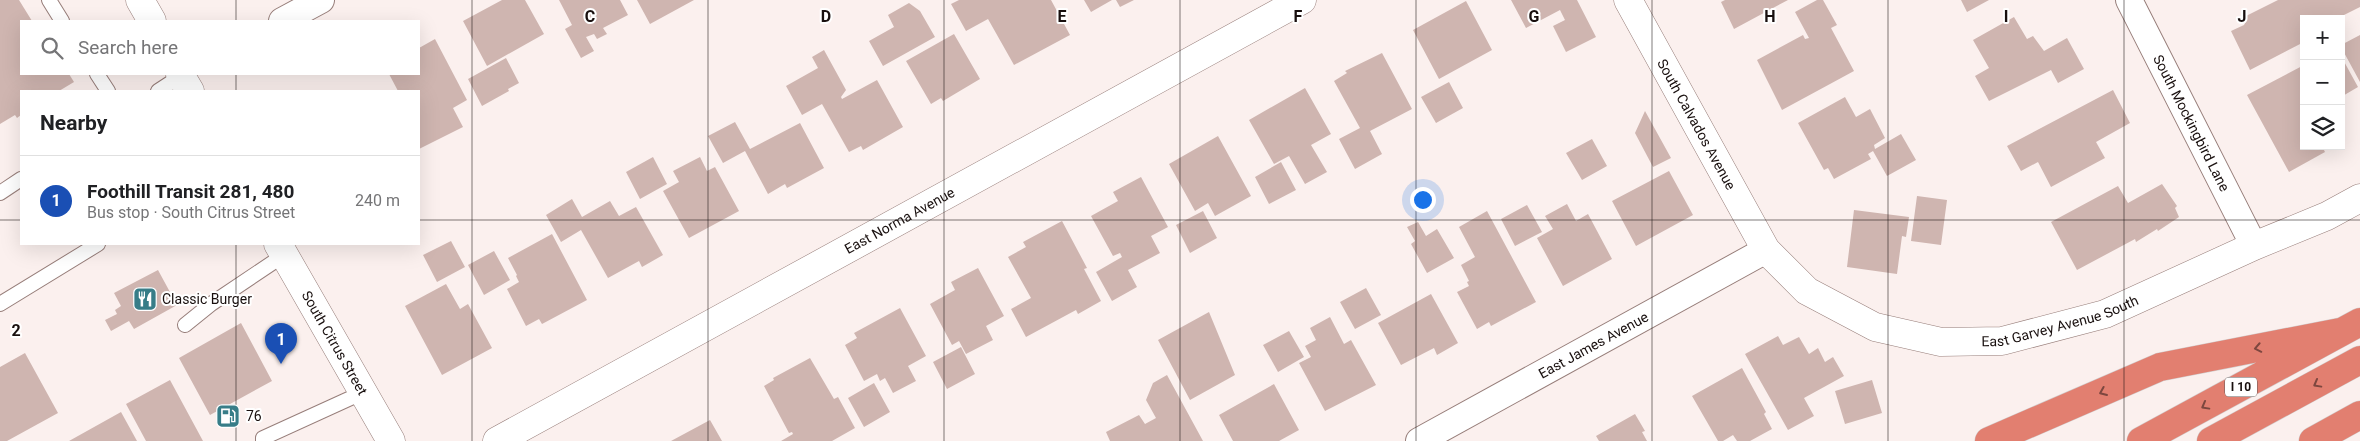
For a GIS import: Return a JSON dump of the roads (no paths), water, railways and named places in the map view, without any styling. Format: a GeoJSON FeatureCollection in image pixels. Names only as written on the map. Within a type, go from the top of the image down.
{"type":"FeatureCollection","features":[{"type":"Feature","properties":{"kind":"highway"},"geometry":{"type":"LineString","coordinates":[[1989,441],[2160,367],[2350,327]]}},
{"type":"Feature","properties":{"kind":"highway","name":"I 10"},"geometry":{"type":"LineString","coordinates":[[2141,441],[2350,327]]}},
{"type":"Feature","properties":{"kind":"highway"},"geometry":{"type":"LineString","coordinates":[[2211,441],[2360,360]]}},
{"type":"Feature","properties":{"kind":"highway"},"geometry":{"type":"LineString","coordinates":[[2313,441],[2360,415]]}},
{"type":"Feature","properties":{"kind":"street"},"geometry":{"type":"LineString","coordinates":[[140,0],[151,20]]}},
{"type":"Feature","properties":{"kind":"street"},"geometry":{"type":"LineString","coordinates":[[284,20],[321,0]]}},
{"type":"Feature","properties":{"kind":"street","name":"East Norma Avenue"},"geometry":{"type":"LineString","coordinates":[[497,441],[1302,0]]}},
{"type":"Feature","properties":{"kind":"street","name":"South Calvados Avenue"},"geometry":{"type":"LineString","coordinates":[[1628,0],[1766,250]]}},
{"type":"Feature","properties":{"kind":"street","name":"South Mockingbird Lane"},"geometry":{"type":"LineString","coordinates":[[2129,0],[2254,246]]}},
{"type":"Feature","properties":{"kind":"street","name":"East Garvey Avenue South"},"geometry":{"type":"LineString","coordinates":[[1766,250],[1807,291],[1875,327],[1941,342],[2002,341],[2105,314],[2254,246],[2326,216],[2360,198]]}},
{"type":"Feature","properties":{"kind":"street","name":"South Citrus Street"},"geometry":{"type":"LineString","coordinates":[[281,249],[391,441]]}},
{"type":"Feature","properties":{"kind":"street","name":"East James Avenue"},"geometry":{"type":"LineString","coordinates":[[1420,441],[1766,250]]}},
{"type":"Feature","properties":{"kind":"lane"},"geometry":{"type":"LineString","coordinates":[[49,0],[61,20]]}},
{"type":"Feature","properties":{"kind":"lane"},"geometry":{"type":"LineString","coordinates":[[97,75],[107,90]]}},
{"type":"Feature","properties":{"kind":"lane"},"geometry":{"type":"LineString","coordinates":[[160,90],[184,79]]}},
{"type":"Feature","properties":{"kind":"lane"},"geometry":{"type":"LineString","coordinates":[[0,193],[20,180]]}},
{"type":"Feature","properties":{"kind":"lane"},"geometry":{"type":"LineString","coordinates":[[0,304],[96,245]]}},
{"type":"Feature","properties":{"kind":"lane"},"geometry":{"type":"LineString","coordinates":[[185,325],[281,249]]}},
{"type":"Feature","properties":{"kind":"lane"},"geometry":{"type":"LineString","coordinates":[[263,441],[263,438],[364,392]]}},
{"type":"Feature","properties":{"kind":"place","name":"Classic Burger"},"geometry":{"type":"Point","coordinates":[145,299]}},
{"type":"Feature","properties":{"kind":"place","name":"Foothill Transit 281, 480"},"geometry":{"type":"Point","coordinates":[281,364]}},
{"type":"Feature","properties":{"kind":"place","name":"76"},"geometry":{"type":"Point","coordinates":[228,416]}}]}
